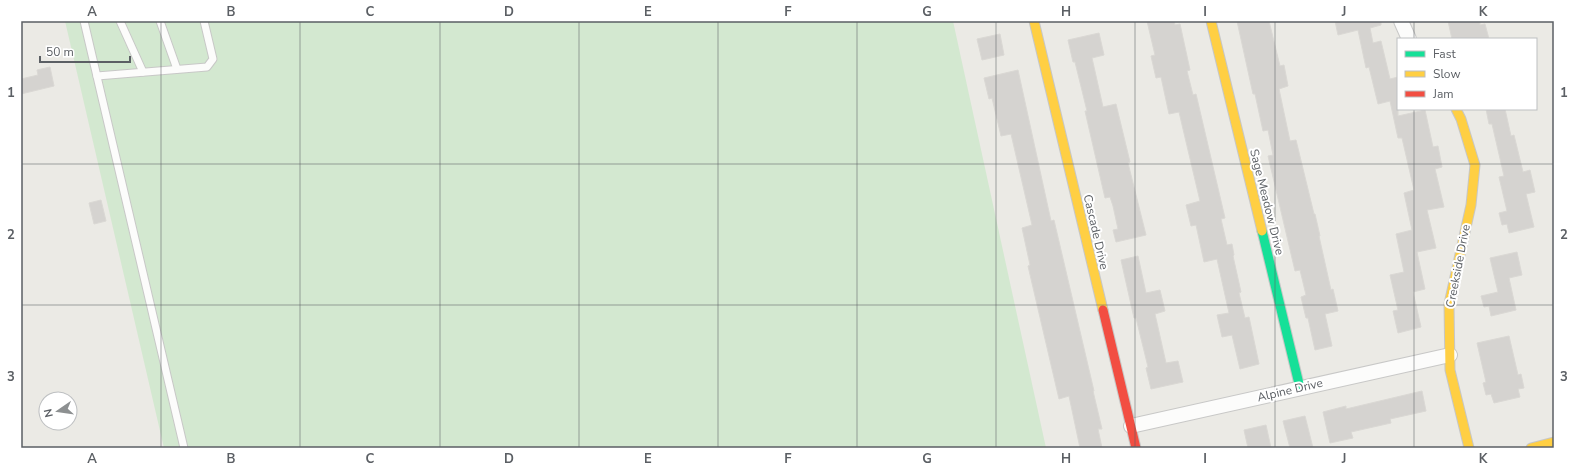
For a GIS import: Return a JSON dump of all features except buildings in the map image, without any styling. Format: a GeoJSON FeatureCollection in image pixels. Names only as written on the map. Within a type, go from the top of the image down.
{"type":"FeatureCollection","features":[{"type":"Feature","properties":{"kind":"street","name":"Cascade Drive"},"geometry":{"type":"LineString","coordinates":[[1034,21],[1136,448]]}},
{"type":"Feature","properties":{"kind":"street","name":"Sage Meadow Drive"},"geometry":{"type":"LineString","coordinates":[[1211,21],[1300,388]]}},
{"type":"Feature","properties":{"kind":"street"},"geometry":{"type":"LineString","coordinates":[[1401,21],[1409,38]]}},
{"type":"Feature","properties":{"kind":"street","name":"Creekside Drive"},"geometry":{"type":"LineString","coordinates":[[1457,110],[1462,118],[1475,165],[1471,205],[1449,304],[1450,370],[1469,448]]}},
{"type":"Feature","properties":{"kind":"street","name":"Alpine Drive"},"geometry":{"type":"LineString","coordinates":[[1130,426],[1450,354]]}},
{"type":"Feature","properties":{"kind":"street"},"geometry":{"type":"LineString","coordinates":[[1531,448],[1554,442]]}},
{"type":"Feature","properties":{"kind":"lane"},"geometry":{"type":"LineString","coordinates":[[84,21],[184,448]]}},
{"type":"Feature","properties":{"kind":"lane"},"geometry":{"type":"LineString","coordinates":[[120,21],[143,72]]}},
{"type":"Feature","properties":{"kind":"lane"},"geometry":{"type":"LineString","coordinates":[[160,21],[177,69]]}},
{"type":"Feature","properties":{"kind":"lane"},"geometry":{"type":"LineString","coordinates":[[97,76],[206,67],[213,59],[204,21]]}},
{"type":"Feature","properties":{"kind":"green space"},"geometry":{"type":"Polygon","coordinates":[[[65,21],[953,21],[1046,448],[164,448],[65,21]]]}},
{"type":"Feature","properties":{"kind":"traffic: fast"},"geometry":{"type":"LineString","coordinates":[[1262,231],[1300,388]]}},
{"type":"Feature","properties":{"kind":"traffic: slow"},"geometry":{"type":"LineString","coordinates":[[1034,21],[1103,310]]}},
{"type":"Feature","properties":{"kind":"traffic: slow"},"geometry":{"type":"LineString","coordinates":[[1211,21],[1262,231]]}},
{"type":"Feature","properties":{"kind":"traffic: slow"},"geometry":{"type":"LineString","coordinates":[[1456,110],[1461,119],[1475,165],[1471,205],[1449,304],[1450,370],[1469,448]]}},
{"type":"Feature","properties":{"kind":"traffic: slow"},"geometry":{"type":"LineString","coordinates":[[1531,448],[1554,442]]}},
{"type":"Feature","properties":{"kind":"traffic: jam"},"geometry":{"type":"LineString","coordinates":[[1103,310],[1136,448]]}}]}
